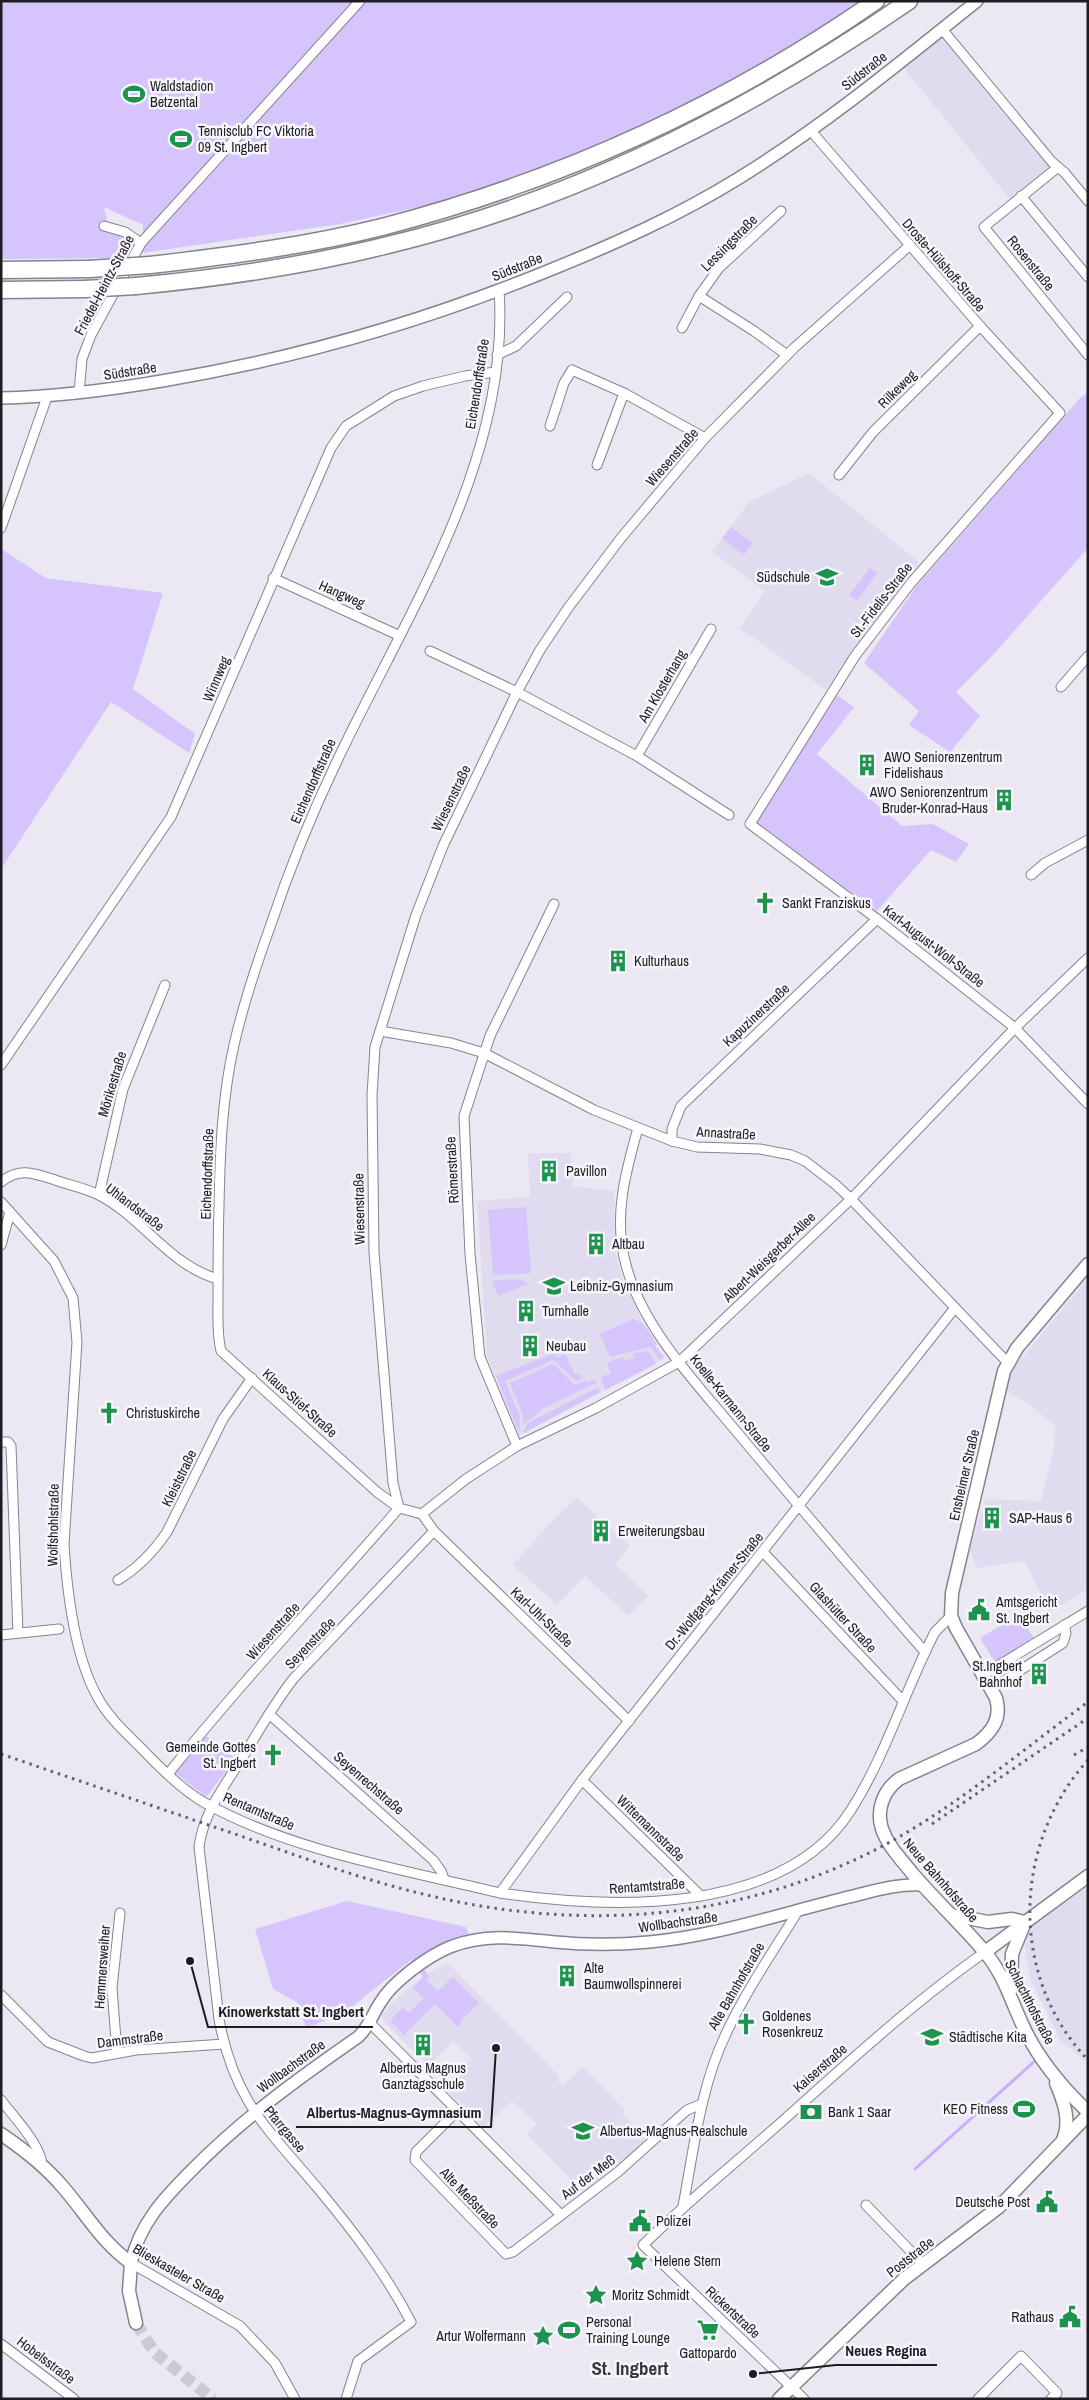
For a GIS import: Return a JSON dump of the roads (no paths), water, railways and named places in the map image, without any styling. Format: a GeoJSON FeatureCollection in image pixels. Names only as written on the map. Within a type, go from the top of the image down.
{"type":"FeatureCollection","features":[{"type":"Feature","properties":{"kind":"highway"},"geometry":{"type":"LineString","coordinates":[[1,270],[150,265],[260,251],[381,227],[502,191],[600,153],[706,103],[796,53],[876,1]]}},
{"type":"Feature","properties":{"kind":"highway"},"geometry":{"type":"LineString","coordinates":[[1,290],[85,289],[195,280],[332,258],[389,245],[453,227],[534,200],[670,144],[806,69],[909,1]]}},
{"type":"Feature","properties":{"kind":"main road","name":"Ensheimer Straße"},"geometry":{"type":"LineString","coordinates":[[950,1616],[954,1584],[1001,1381],[1008,1363],[1022,1342],[1088,1264]]}},
{"type":"Feature","properties":{"kind":"main road"},"geometry":{"type":"LineString","coordinates":[[950,1616],[991,1689]]}},
{"type":"Feature","properties":{"kind":"main road","name":"Neue Bahnhofstraße"},"geometry":{"type":"LineString","coordinates":[[985,1952],[923,1885],[886,1840],[881,1818],[882,1799],[885,1791],[899,1780],[961,1752],[987,1736],[993,1729],[999,1710],[991,1689]]}},
{"type":"Feature","properties":{"kind":"main road","name":"Kaiserstraße"},"geometry":{"type":"LineString","coordinates":[[985,1952],[1088,1876]]}},
{"type":"Feature","properties":{"kind":"main road"},"geometry":{"type":"LineString","coordinates":[[950,1914],[988,1922],[1012,1919],[1025,1922],[1011,1960],[1012,1994]]}},
{"type":"Feature","properties":{"kind":"main road","name":"Schlachthofstraße"},"geometry":{"type":"LineString","coordinates":[[985,1952],[1012,1994],[1024,2028],[1037,2052],[1076,2101],[1088,2113]]}},
{"type":"Feature","properties":{"kind":"main road"},"geometry":{"type":"LineString","coordinates":[[1050,2068],[1066,2110],[1066,2132],[1062,2143]]}},
{"type":"Feature","properties":{"kind":"main road","name":"Poststraße"},"geometry":{"type":"LineString","coordinates":[[779,2399],[904,2279],[974,2228],[999,2207],[1062,2143],[1088,2113]]}},
{"type":"Feature","properties":{"kind":"main road","name":"Blieskasteler Straße"},"geometry":{"type":"LineString","coordinates":[[1,2134],[42,2165],[62,2186],[108,2245],[131,2263]]}},
{"type":"Feature","properties":{"kind":"main road","name":"Wollbachstraße"},"geometry":{"type":"LineString","coordinates":[[131,2263],[129,2291],[136,2323]]}},
{"type":"Feature","properties":{"kind":"street","name":"Friedel-Heintz-Straße"},"geometry":{"type":"LineString","coordinates":[[79,393],[82,359],[91,335],[141,242],[360,1]]}},
{"type":"Feature","properties":{"kind":"street","name":"Südstraße"},"geometry":{"type":"LineString","coordinates":[[1,398],[47,397],[79,393],[221,371],[278,357],[419,318],[499,290],[622,241],[736,180],[811,131],[977,1]]}},
{"type":"Feature","properties":{"kind":"street"},"geometry":{"type":"LineString","coordinates":[[942,29],[1057,168],[1065,173],[1088,201]]}},
{"type":"Feature","properties":{"kind":"street","name":"Droste-Hülshoff-Straße"},"geometry":{"type":"LineString","coordinates":[[811,131],[909,246],[1060,413]]}},
{"type":"Feature","properties":{"kind":"street","name":"Rosenstraße"},"geometry":{"type":"LineString","coordinates":[[1057,168],[984,227],[1088,354]]}},
{"type":"Feature","properties":{"kind":"street"},"geometry":{"type":"LineString","coordinates":[[1021,196],[1088,277]]}},
{"type":"Feature","properties":{"kind":"street","name":"Lessingstraße"},"geometry":{"type":"LineString","coordinates":[[682,328],[699,296],[720,268],[780,212]]}},
{"type":"Feature","properties":{"kind":"street"},"geometry":{"type":"LineString","coordinates":[[104,226],[125,232],[141,242]]}},
{"type":"Feature","properties":{"kind":"street","name":"Wiesenstraße"},"geometry":{"type":"LineString","coordinates":[[168,1774],[223,1705],[324,1595],[398,1508],[393,1483],[374,1252],[372,1095],[376,1047],[416,915],[443,846],[517,692],[540,650],[568,608],[621,538],[705,438],[787,356],[909,246]]}},
{"type":"Feature","properties":{"kind":"street","name":"Eichendorffstraße"},"geometry":{"type":"LineString","coordinates":[[218,1301],[221,1132],[234,1045],[247,998],[291,867],[314,811],[440,552],[467,489],[490,408],[496,372],[500,317],[499,290]]}},
{"type":"Feature","properties":{"kind":"street"},"geometry":{"type":"LineString","coordinates":[[699,296],[754,331],[787,356]]}},
{"type":"Feature","properties":{"kind":"street"},"geometry":{"type":"LineString","coordinates":[[497,355],[516,346],[567,297]]}},
{"type":"Feature","properties":{"kind":"street","name":"Rilkeweg"},"geometry":{"type":"LineString","coordinates":[[839,476],[873,432],[980,326]]}},
{"type":"Feature","properties":{"kind":"street"},"geometry":{"type":"LineString","coordinates":[[550,426],[564,383],[572,370],[624,393],[705,438]]}},
{"type":"Feature","properties":{"kind":"street","name":"Winnweg"},"geometry":{"type":"LineString","coordinates":[[1,1065],[171,818],[330,448],[346,426],[394,396],[422,386],[464,376],[496,372]]}},
{"type":"Feature","properties":{"kind":"street"},"geometry":{"type":"LineString","coordinates":[[597,465],[624,393]]}},
{"type":"Feature","properties":{"kind":"street"},"geometry":{"type":"LineString","coordinates":[[1,528],[47,397]]}},
{"type":"Feature","properties":{"kind":"street","name":"St.-Fidelis-Straße"},"geometry":{"type":"LineString","coordinates":[[750,824],[856,656],[910,583],[1060,413]]}},
{"type":"Feature","properties":{"kind":"street","name":"Hangweg"},"geometry":{"type":"LineString","coordinates":[[273,578],[398,636]]}},
{"type":"Feature","properties":{"kind":"street","name":"Am Klosterhang"},"geometry":{"type":"LineString","coordinates":[[638,756],[711,629]]}},
{"type":"Feature","properties":{"kind":"street"},"geometry":{"type":"LineString","coordinates":[[430,651],[517,692],[638,756],[729,815]]}},
{"type":"Feature","properties":{"kind":"street"},"geometry":{"type":"LineString","coordinates":[[1061,687],[1088,656]]}},
{"type":"Feature","properties":{"kind":"street","name":"Karl-August-Woll-Straße"},"geometry":{"type":"LineString","coordinates":[[750,824],[878,919],[1015,1028],[1088,1104]]}},
{"type":"Feature","properties":{"kind":"street"},"geometry":{"type":"LineString","coordinates":[[1031,875],[1045,863],[1088,840]]}},
{"type":"Feature","properties":{"kind":"street","name":"Römerstraße"},"geometry":{"type":"LineString","coordinates":[[516,1446],[480,1357],[474,1310],[464,1116],[471,1089],[490,1036],[554,904]]}},
{"type":"Feature","properties":{"kind":"street","name":"Kapuzinerstraße"},"geometry":{"type":"LineString","coordinates":[[672,1141],[672,1129],[681,1106],[878,919]]}},
{"type":"Feature","properties":{"kind":"street","name":"Albert-Weisgerber-Allee"},"geometry":{"type":"LineString","coordinates":[[422,1514],[466,1479],[516,1446],[596,1408],[679,1362],[851,1199],[1015,1028],[1088,958]]}},
{"type":"Feature","properties":{"kind":"street","name":"Mörikestraße"},"geometry":{"type":"LineString","coordinates":[[99,1195],[122,1089],[165,985]]}},
{"type":"Feature","properties":{"kind":"street","name":"Annastraße"},"geometry":{"type":"LineString","coordinates":[[380,1030],[451,1043],[484,1053],[555,1092],[672,1141],[697,1146],[760,1149],[791,1155],[805,1161],[851,1199],[954,1309],[1008,1363]]}},
{"type":"Feature","properties":{"kind":"street","name":"Koelle-Karmann-Straße"},"geometry":{"type":"LineString","coordinates":[[638,1128],[622,1190],[620,1219],[621,1245],[626,1267],[644,1310],[679,1362],[799,1507],[925,1652]]}},
{"type":"Feature","properties":{"kind":"street","name":"Uhlandstraße"},"geometry":{"type":"LineString","coordinates":[[1,1182],[16,1173],[31,1172],[99,1195],[183,1262],[208,1276],[218,1279]]}},
{"type":"Feature","properties":{"kind":"street","name":"Wolfshohlstraße"},"geometry":{"type":"LineString","coordinates":[[1,1202],[54,1260],[73,1298],[77,1342],[64,1544],[68,1592],[83,1661],[97,1697],[107,1712],[168,1774],[212,1806]]}},
{"type":"Feature","properties":{"kind":"street"},"geometry":{"type":"LineString","coordinates":[[1,1245],[10,1212]]}},
{"type":"Feature","properties":{"kind":"street","name":"Klaus-Stief-Straße"},"geometry":{"type":"LineString","coordinates":[[218,1301],[218,1340],[222,1351],[377,1492],[398,1508]]}},
{"type":"Feature","properties":{"kind":"street","name":"Dr.-Wolfgang-Krämer-Straße"},"geometry":{"type":"LineString","coordinates":[[500,1893],[582,1780],[630,1722],[954,1309]]}},
{"type":"Feature","properties":{"kind":"street","name":"Kleiststraße"},"geometry":{"type":"LineString","coordinates":[[118,1580],[140,1564],[157,1547],[167,1532],[223,1420],[252,1378]]}},
{"type":"Feature","properties":{"kind":"street"},"geometry":{"type":"LineString","coordinates":[[1,1442],[8,1442],[12,1446],[18,1633]]}},
{"type":"Feature","properties":{"kind":"street"},"geometry":{"type":"LineString","coordinates":[[398,1508],[422,1514],[434,1531]]}},
{"type":"Feature","properties":{"kind":"street","name":"Seyenstraße"},"geometry":{"type":"LineString","coordinates":[[212,1806],[269,1714],[294,1678],[434,1531]]}},
{"type":"Feature","properties":{"kind":"street","name":"Karl-Uhl-Straße"},"geometry":{"type":"LineString","coordinates":[[434,1531],[630,1722]]}},
{"type":"Feature","properties":{"kind":"street","name":"Glashütter Straße"},"geometry":{"type":"LineString","coordinates":[[763,1552],[903,1701]]}},
{"type":"Feature","properties":{"kind":"street"},"geometry":{"type":"LineString","coordinates":[[983,1675],[1088,1611]]}},
{"type":"Feature","properties":{"kind":"street","name":"Rentamtstraße"},"geometry":{"type":"LineString","coordinates":[[212,1806],[256,1828],[301,1843],[500,1893],[622,1904],[701,1896],[757,1882],[782,1871],[821,1843],[850,1812],[861,1794],[935,1632],[950,1616]]}},
{"type":"Feature","properties":{"kind":"street"},"geometry":{"type":"LineString","coordinates":[[991,1689],[1063,1643],[1066,1634],[1064,1625]]}},
{"type":"Feature","properties":{"kind":"street"},"geometry":{"type":"LineString","coordinates":[[1,1635],[59,1629]]}},
{"type":"Feature","properties":{"kind":"street","name":"Seyenrechstraße"},"geometry":{"type":"LineString","coordinates":[[269,1714],[433,1860],[444,1879]]}},
{"type":"Feature","properties":{"kind":"street","name":"Wittemannstraße"},"geometry":{"type":"LineString","coordinates":[[582,1780],[701,1896]]}},
{"type":"Feature","properties":{"kind":"street","name":"Pfarrgasse"},"geometry":{"type":"LineString","coordinates":[[212,1806],[200,1835],[200,1863],[224,2044],[235,2078],[253,2112],[348,2225],[382,2272],[411,2322],[358,2361],[346,2399]]}},
{"type":"Feature","properties":{"kind":"street"},"geometry":{"type":"LineString","coordinates":[[798,1911],[902,1885],[923,1885]]}},
{"type":"Feature","properties":{"kind":"street","name":"Wollbachstraße"},"geometry":{"type":"LineString","coordinates":[[131,2263],[137,2239],[160,2204],[210,2151],[253,2112],[358,2037],[370,2023],[379,2003],[399,1982],[438,1953],[467,1942],[506,1937],[587,1944],[649,1942],[721,1931],[798,1911]]}},
{"type":"Feature","properties":{"kind":"street","name":"Alte Bahnhofstraße"},"geometry":{"type":"LineString","coordinates":[[683,2206],[702,2104],[724,2036],[748,1992],[798,1911]]}},
{"type":"Feature","properties":{"kind":"street","name":"Hemmersweiher"},"geometry":{"type":"LineString","coordinates":[[117,2053],[112,1988],[120,1913]]}},
{"type":"Feature","properties":{"kind":"street","name":"Kaiserstraße"},"geometry":{"type":"LineString","coordinates":[[643,2245],[683,2206],[874,2041],[942,1984],[985,1952]]}},
{"type":"Feature","properties":{"kind":"street","name":"Dammstraße"},"geometry":{"type":"LineString","coordinates":[[1,1995],[48,2042],[92,2058],[136,2050],[224,2044]]}},
{"type":"Feature","properties":{"kind":"street"},"geometry":{"type":"LineString","coordinates":[[370,2023],[560,2215]]}},
{"type":"Feature","properties":{"kind":"street"},"geometry":{"type":"LineString","coordinates":[[1,2100],[35,2146],[42,2159],[42,2165]]}},
{"type":"Feature","properties":{"kind":"street","name":"Auf der Meß"},"geometry":{"type":"LineString","coordinates":[[560,2215],[618,2172],[687,2110],[702,2104]]}},
{"type":"Feature","properties":{"kind":"street","name":"Alte Meßstraße"},"geometry":{"type":"LineString","coordinates":[[458,2111],[416,2152],[415,2160],[502,2251],[506,2254],[513,2252],[560,2215]]}},
{"type":"Feature","properties":{"kind":"street"},"geometry":{"type":"LineString","coordinates":[[866,2205],[923,2264]]}},
{"type":"Feature","properties":{"kind":"street","name":"Rickertstraße"},"geometry":{"type":"LineString","coordinates":[[643,2245],[804,2399]]}},
{"type":"Feature","properties":{"kind":"street","name":"Blieskasteler Straße"},"geometry":{"type":"LineString","coordinates":[[131,2263],[181,2290],[240,2326],[275,2364],[295,2399]]}},
{"type":"Feature","properties":{"kind":"street","name":"Hobelsstraße"},"geometry":{"type":"LineString","coordinates":[[3,2348],[74,2399]]}},
{"type":"Feature","properties":{"kind":"street"},"geometry":{"type":"LineString","coordinates":[[978,2399],[1021,2356],[1057,2397]]}},
{"type":"Feature","properties":{"kind":"waterway"},"geometry":{"type":"LineString","coordinates":[[915,2169],[1037,2059]]}},
{"type":"Feature","properties":{"kind":"tunnel"},"geometry":{"type":"LineString","coordinates":[[136,2323],[154,2352],[213,2399]]}},
{"type":"Feature","properties":{"kind":"railway"},"geometry":{"type":"LineString","coordinates":[[1,1754],[329,1867],[405,1890],[487,1907],[543,1914],[599,1916],[655,1913],[710,1905],[765,1893],[819,1875],[871,1852],[928,1819],[982,1782],[1088,1702]]}},
{"type":"Feature","properties":{"kind":"railway"},"geometry":{"type":"LineString","coordinates":[[932,1824],[1088,1718]]}},
{"type":"Feature","properties":{"kind":"railway"},"geometry":{"type":"LineString","coordinates":[[1074,1755],[1088,1747]]}},
{"type":"Feature","properties":{"kind":"railway"},"geometry":{"type":"LineString","coordinates":[[1088,1760],[1063,1794],[1045,1831],[1034,1870],[1030,1910],[1033,1951],[1044,1990],[1062,2027],[1088,2060]]}},
{"type":"Feature","properties":{"kind":"place","name":"Waldstadion Betzental"},"geometry":{"type":"Point","coordinates":[134,94]}},
{"type":"Feature","properties":{"kind":"place","name":"Tennisclub FC Viktoria 09 St. Ingbert"},"geometry":{"type":"Point","coordinates":[181,139]}},
{"type":"Feature","properties":{"kind":"place","name":"Südschule"},"geometry":{"type":"Point","coordinates":[827,577]}},
{"type":"Feature","properties":{"kind":"place","name":"AWO Seniorenzentrum Fidelishaus"},"geometry":{"type":"Point","coordinates":[867,765]}},
{"type":"Feature","properties":{"kind":"place","name":"AWO Seniorenzentrum Bruder-Konrad-Haus"},"geometry":{"type":"Point","coordinates":[1004,800]}},
{"type":"Feature","properties":{"kind":"place","name":"Sankt Franziskus"},"geometry":{"type":"Point","coordinates":[765,903]}},
{"type":"Feature","properties":{"kind":"place","name":"Kulturhaus"},"geometry":{"type":"Point","coordinates":[618,961]}},
{"type":"Feature","properties":{"kind":"place","name":"Pavillon"},"geometry":{"type":"Point","coordinates":[549,1171]}},
{"type":"Feature","properties":{"kind":"place","name":"Altbau"},"geometry":{"type":"Point","coordinates":[596,1244]}},
{"type":"Feature","properties":{"kind":"place","name":"Leibniz-Gymnasium"},"geometry":{"type":"Point","coordinates":[554,1286]}},
{"type":"Feature","properties":{"kind":"place","name":"Turnhalle"},"geometry":{"type":"Point","coordinates":[526,1311]}},
{"type":"Feature","properties":{"kind":"place","name":"Neubau"},"geometry":{"type":"Point","coordinates":[530,1346]}},
{"type":"Feature","properties":{"kind":"place","name":"Christuskirche"},"geometry":{"type":"Point","coordinates":[109,1413]}},
{"type":"Feature","properties":{"kind":"place","name":"SAP-Haus 6"},"geometry":{"type":"Point","coordinates":[992,1518]}},
{"type":"Feature","properties":{"kind":"place","name":"Erweiterungsbau"},"geometry":{"type":"Point","coordinates":[601,1531]}},
{"type":"Feature","properties":{"kind":"place","name":"Amtsgericht St. Ingbert"},"geometry":{"type":"Point","coordinates":[979,1610]}},
{"type":"Feature","properties":{"kind":"place","name":"St.Ingbert Bahnhof"},"geometry":{"type":"Point","coordinates":[1039,1674]}},
{"type":"Feature","properties":{"kind":"place","name":"Gemeinde Gottes St. Ingbert"},"geometry":{"type":"Point","coordinates":[273,1755]}},
{"type":"Feature","properties":{"kind":"place","name":"Kinowerkstatt St. Ingbert"},"geometry":{"type":"Point","coordinates":[190,1961]}},
{"type":"Feature","properties":{"kind":"place","name":"Alte Baumwollspinnerei"},"geometry":{"type":"Point","coordinates":[567,1976]}},
{"type":"Feature","properties":{"kind":"place","name":"Goldenes Rosenkreuz"},"geometry":{"type":"Point","coordinates":[746,2024]}},
{"type":"Feature","properties":{"kind":"place","name":"Städtische Kita"},"geometry":{"type":"Point","coordinates":[932,2037]}},
{"type":"Feature","properties":{"kind":"place","name":"Albertus Magnus Ganztagsschule"},"geometry":{"type":"Point","coordinates":[423,2045]}},
{"type":"Feature","properties":{"kind":"place","name":"Albertus-Magnus-Gymnasium"},"geometry":{"type":"Point","coordinates":[496,2048]}},
{"type":"Feature","properties":{"kind":"place","name":"KEO Fitness"},"geometry":{"type":"Point","coordinates":[1024,2109]}},
{"type":"Feature","properties":{"kind":"place","name":"Bank 1 Saar"},"geometry":{"type":"Point","coordinates":[811,2112]}},
{"type":"Feature","properties":{"kind":"place","name":"Albertus-Magnus-Realschule"},"geometry":{"type":"Point","coordinates":[583,2131]}},
{"type":"Feature","properties":{"kind":"place","name":"Deutsche Post"},"geometry":{"type":"Point","coordinates":[1047,2202]}},
{"type":"Feature","properties":{"kind":"place","name":"Polizei"},"geometry":{"type":"Point","coordinates":[640,2221]}},
{"type":"Feature","properties":{"kind":"place","name":"Helene Stern"},"geometry":{"type":"Point","coordinates":[637,2261]}},
{"type":"Feature","properties":{"kind":"place","name":"Moritz Schmidt"},"geometry":{"type":"Point","coordinates":[596,2295]}},
{"type":"Feature","properties":{"kind":"place","name":"Rathaus"},"geometry":{"type":"Point","coordinates":[1070,2317]}},
{"type":"Feature","properties":{"kind":"place","name":"Personal Training Lounge"},"geometry":{"type":"Point","coordinates":[569,2330]}},
{"type":"Feature","properties":{"kind":"place","name":"Gattopardo"},"geometry":{"type":"Point","coordinates":[708,2330]}},
{"type":"Feature","properties":{"kind":"place","name":"Artur Wolfermann"},"geometry":{"type":"Point","coordinates":[543,2336]}},
{"type":"Feature","properties":{"kind":"place","name":"Neues Regina"},"geometry":{"type":"Point","coordinates":[753,2374]}},
{"type":"Feature","properties":{"kind":"district","name":"St. Ingbert"},"geometry":{"type":"Point","coordinates":[630,2368]}}]}
